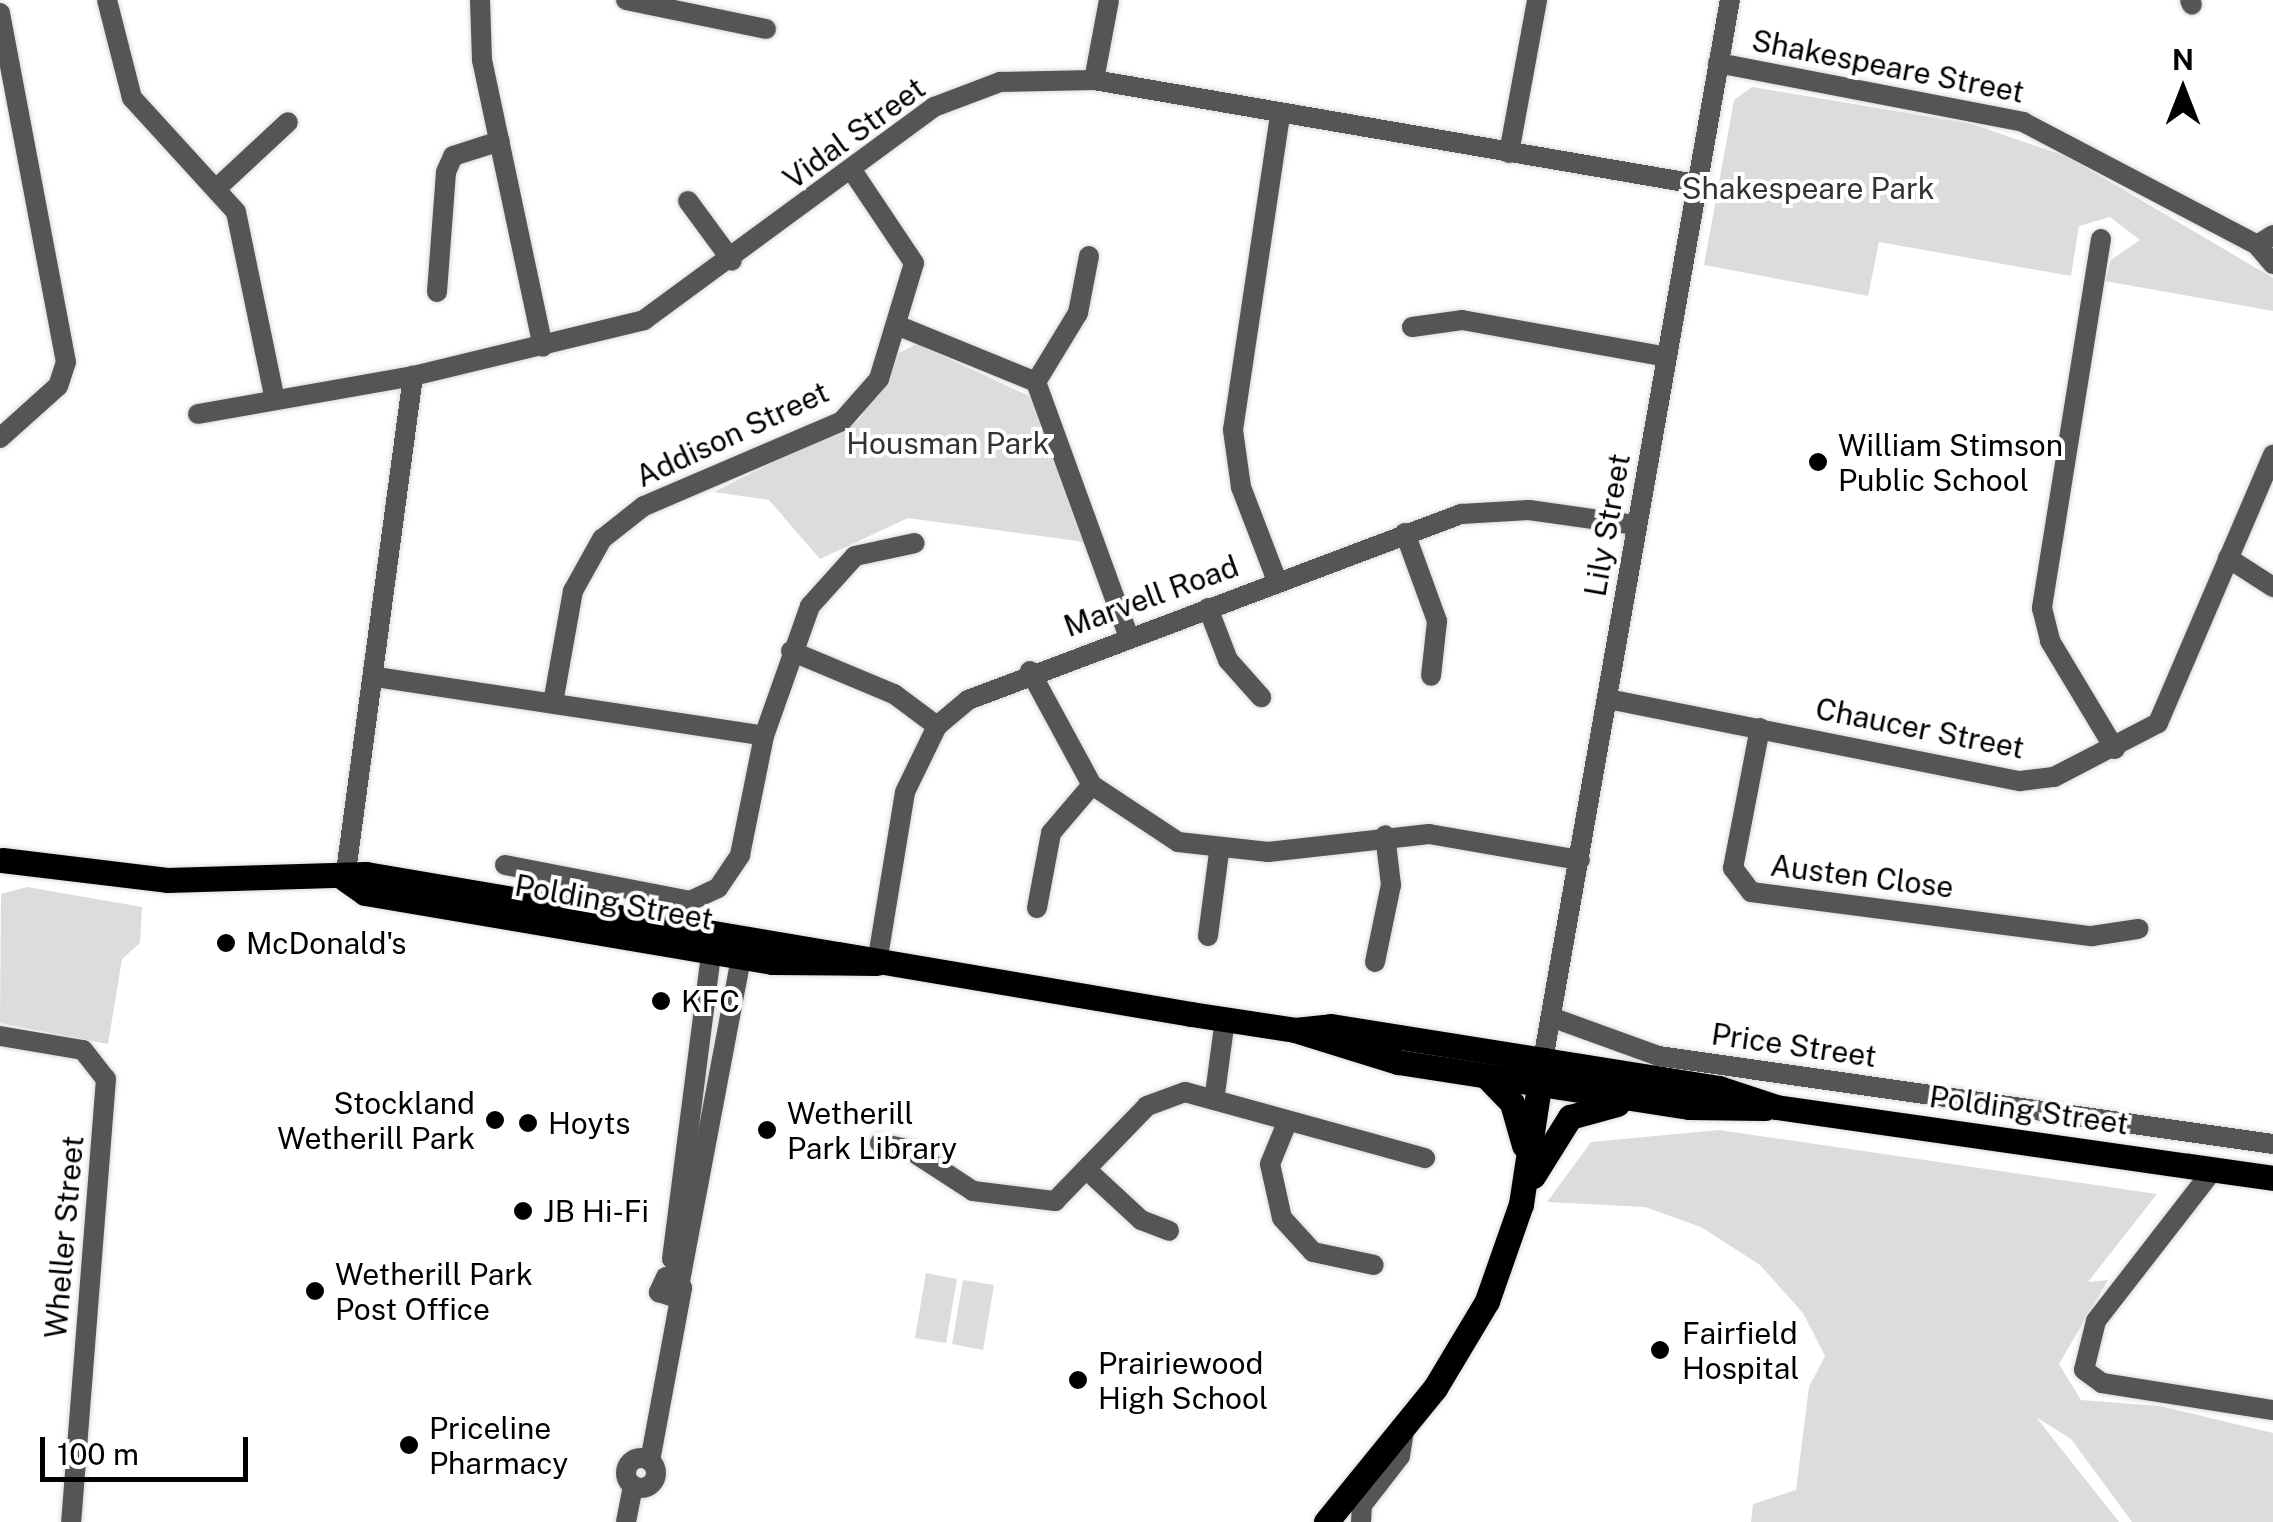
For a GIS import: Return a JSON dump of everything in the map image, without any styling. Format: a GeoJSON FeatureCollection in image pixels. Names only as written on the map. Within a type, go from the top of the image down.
{"type":"FeatureCollection","features":[{"type":"Feature","properties":{"kind":"main road","name":"Polding Street"},"geometry":{"type":"LineString","coordinates":[[1,860],[167,880],[344,879],[366,874],[743,946],[876,963],[1294,1030],[1331,1026],[1652,1102],[1776,1107],[2273,1178]]}},
{"type":"Feature","properties":{"kind":"main road","name":"Polding Street"},"geometry":{"type":"LineString","coordinates":[[1294,1030],[1327,1046],[1487,1077],[1541,1073],[1719,1088],[1776,1107]]}},
{"type":"Feature","properties":{"kind":"main road"},"geometry":{"type":"LineString","coordinates":[[1522,1204],[1541,1073]]}},
{"type":"Feature","properties":{"kind":"main road"},"geometry":{"type":"LineString","coordinates":[[1487,1077],[1512,1103],[1528,1160]]}},
{"type":"Feature","properties":{"kind":"main road"},"geometry":{"type":"LineString","coordinates":[[1326,1522],[1405,1424],[1488,1300],[1522,1204],[1570,1117],[1652,1102]]}},
{"type":"Feature","properties":{"kind":"street"},"geometry":{"type":"LineString","coordinates":[[107,0],[132,98],[216,189],[246,238],[275,400]]}},
{"type":"Feature","properties":{"kind":"street"},"geometry":{"type":"LineString","coordinates":[[480,0],[500,141],[544,347]]}},
{"type":"Feature","properties":{"kind":"street"},"geometry":{"type":"LineString","coordinates":[[626,0],[766,29]]}},
{"type":"Feature","properties":{"kind":"street"},"geometry":{"type":"LineString","coordinates":[[1094,80],[1109,0]]}},
{"type":"Feature","properties":{"kind":"street"},"geometry":{"type":"LineString","coordinates":[[1509,153],[1537,0]]}},
{"type":"Feature","properties":{"kind":"street","name":"Lily Street"},"geometry":{"type":"LineString","coordinates":[[1541,1073],[1730,0]]}},
{"type":"Feature","properties":{"kind":"street"},"geometry":{"type":"LineString","coordinates":[[0,13],[66,362],[58,386],[0,438]]}},
{"type":"Feature","properties":{"kind":"street","name":"Shakespeare Street"},"geometry":{"type":"LineString","coordinates":[[1718,63],[2024,122],[2265,240]]}},
{"type":"Feature","properties":{"kind":"street","name":"Vidal Street"},"geometry":{"type":"LineString","coordinates":[[198,414],[413,376],[644,320],[732,261],[851,169],[964,93],[1046,76],[1094,80],[1696,184]]}},
{"type":"Feature","properties":{"kind":"street"},"geometry":{"type":"LineString","coordinates":[[1276,581],[1241,487],[1232,430],[1280,114]]}},
{"type":"Feature","properties":{"kind":"street"},"geometry":{"type":"LineString","coordinates":[[216,189],[288,122]]}},
{"type":"Feature","properties":{"kind":"street"},"geometry":{"type":"LineString","coordinates":[[437,292],[446,172],[454,156],[500,141]]}},
{"type":"Feature","properties":{"kind":"street","name":"Addison Street"},"geometry":{"type":"LineString","coordinates":[[554,704],[573,591],[602,538],[644,506],[842,421],[878,379],[899,326],[914,262],[851,169]]}},
{"type":"Feature","properties":{"kind":"street"},"geometry":{"type":"LineString","coordinates":[[688,201],[732,261]]}},
{"type":"Feature","properties":{"kind":"street"},"geometry":{"type":"LineString","coordinates":[[2100,239],[2042,608],[2050,641],[2115,749]]}},
{"type":"Feature","properties":{"kind":"street"},"geometry":{"type":"LineString","coordinates":[[2265,240],[2273,264]]}},
{"type":"Feature","properties":{"kind":"street"},"geometry":{"type":"LineString","coordinates":[[1036,382],[1078,313],[1089,256]]}},
{"type":"Feature","properties":{"kind":"street"},"geometry":{"type":"LineString","coordinates":[[1412,327],[1462,320],[1666,356]]}},
{"type":"Feature","properties":{"kind":"street"},"geometry":{"type":"LineString","coordinates":[[899,326],[1036,382],[1130,637]]}},
{"type":"Feature","properties":{"kind":"street"},"geometry":{"type":"LineString","coordinates":[[344,879],[376,676],[413,376]]}},
{"type":"Feature","properties":{"kind":"street","name":"Chaucer Street"},"geometry":{"type":"LineString","coordinates":[[1608,699],[2020,781],[2054,777],[2115,749],[2158,723],[2273,455]]}},
{"type":"Feature","properties":{"kind":"street","name":"Marvell Road"},"geometry":{"type":"LineString","coordinates":[[876,963],[905,792],[937,726],[968,700],[1030,671],[1405,533],[1498,510],[1636,525]]}},
{"type":"Feature","properties":{"kind":"street"},"geometry":{"type":"LineString","coordinates":[[1405,533],[1438,621],[1431,676]]}},
{"type":"Feature","properties":{"kind":"street"},"geometry":{"type":"LineString","coordinates":[[506,866],[548,880],[704,898],[740,855],[764,736],[791,650],[830,575],[855,556],[916,543]]}},
{"type":"Feature","properties":{"kind":"street"},"geometry":{"type":"LineString","coordinates":[[2228,558],[2273,587]]}},
{"type":"Feature","properties":{"kind":"street"},"geometry":{"type":"LineString","coordinates":[[1208,608],[1228,660],[1261,697]]}},
{"type":"Feature","properties":{"kind":"street"},"geometry":{"type":"LineString","coordinates":[[791,650],[894,694],[937,726]]}},
{"type":"Feature","properties":{"kind":"street"},"geometry":{"type":"LineString","coordinates":[[1030,671],[1092,785],[1135,820],[1219,852],[1386,835],[1580,860]]}},
{"type":"Feature","properties":{"kind":"street"},"geometry":{"type":"LineString","coordinates":[[376,676],[764,736]]}},
{"type":"Feature","properties":{"kind":"street","name":"Austen Close"},"geometry":{"type":"LineString","coordinates":[[1760,728],[1732,868],[1750,892],[2092,936],[2138,929]]}},
{"type":"Feature","properties":{"kind":"street"},"geometry":{"type":"LineString","coordinates":[[1037,908],[1052,832],[1092,785]]}},
{"type":"Feature","properties":{"kind":"street"},"geometry":{"type":"LineString","coordinates":[[1375,962],[1391,885],[1386,835]]}},
{"type":"Feature","properties":{"kind":"street"},"geometry":{"type":"LineString","coordinates":[[1208,936],[1219,852]]}},
{"type":"Feature","properties":{"kind":"street"},"geometry":{"type":"LineString","coordinates":[[702,1125],[713,941]]}},
{"type":"Feature","properties":{"kind":"street"},"geometry":{"type":"LineString","coordinates":[[640,1522],[639,1487],[627,1469],[643,1460],[702,1125],[743,946]]}},
{"type":"Feature","properties":{"kind":"street","name":"Price Street"},"geometry":{"type":"LineString","coordinates":[[1551,1017],[1659,1056],[2273,1144]]}},
{"type":"Feature","properties":{"kind":"street"},"geometry":{"type":"LineString","coordinates":[[1215,1094],[1225,1019]]}},
{"type":"Feature","properties":{"kind":"street","name":"Wheller Street"},"geometry":{"type":"LineString","coordinates":[[0,1036],[83,1050],[106,1078],[71,1522]]}},
{"type":"Feature","properties":{"kind":"street"},"geometry":{"type":"LineString","coordinates":[[880,1143],[910,1150],[953,1184],[1037,1202],[1069,1192],[1147,1106],[1168,1094],[1215,1094],[1286,1126],[1425,1158]]}},
{"type":"Feature","properties":{"kind":"street"},"geometry":{"type":"LineString","coordinates":[[1286,1126],[1270,1164],[1282,1218],[1313,1252],[1374,1265]]}},
{"type":"Feature","properties":{"kind":"street"},"geometry":{"type":"LineString","coordinates":[[1087,1170],[1141,1220],[1169,1231]]}},
{"type":"Feature","properties":{"kind":"street"},"geometry":{"type":"LineString","coordinates":[[2213,1170],[2096,1321],[2085,1373],[2273,1410]]}},
{"type":"Feature","properties":{"kind":"street"},"geometry":{"type":"LineString","coordinates":[[1361,1522],[1362,1505],[1400,1456],[1405,1424]]}},
{"type":"Feature","properties":{"kind":"street"},"geometry":{"type":"LineString","coordinates":[[626,1522],[639,1487]]}},
{"type":"Feature","properties":{"kind":"green space","name":"Shakespeare Park"},"geometry":{"type":"Polygon","coordinates":[[[1752,87],[1972,124],[2068,157],[2273,278],[2273,311],[2105,281],[2111,260],[2140,240],[2110,217],[2079,226],[2071,276],[1879,242],[1868,296],[1704,265],[1734,100],[1752,87]]]}},
{"type":"Feature","properties":{"kind":"green space","name":"Housman Park"},"geometry":{"type":"Polygon","coordinates":[[[917,344],[1033,398],[1085,542],[908,518],[820,559],[769,500],[714,492],[860,419],[899,353],[917,344]]]}},
{"type":"Feature","properties":{"kind":"green space"},"geometry":{"type":"Polygon","coordinates":[[[27,887],[142,907],[140,943],[122,959],[108,1044],[0,1023],[1,894],[27,887]]]}},
{"type":"Feature","properties":{"kind":"green space"},"geometry":{"type":"Polygon","coordinates":[[[1719,1130],[2157,1194],[2088,1282],[2108,1280],[2059,1364],[2081,1400],[2160,1406],[2273,1433],[2273,1522],[2132,1522],[2071,1439],[2036,1417],[2119,1522],[1751,1522],[1753,1504],[1796,1490],[1809,1387],[1825,1356],[1803,1313],[1760,1265],[1701,1227],[1645,1207],[1547,1202],[1591,1142],[1719,1130]]]}},
{"type":"Feature","properties":{"kind":"green space"},"geometry":{"type":"Polygon","coordinates":[[[926,1273],[957,1279],[946,1343],[915,1338],[926,1273]]]}},
{"type":"Feature","properties":{"kind":"green space"},"geometry":{"type":"Polygon","coordinates":[[[963,1280],[994,1285],[983,1350],[952,1344],[963,1280]]]}},
{"type":"Feature","properties":{"kind":"place","name":"William Stimson Public School"},"geometry":{"type":"Point","coordinates":[1818,462]}},
{"type":"Feature","properties":{"kind":"place","name":"McDonald's"},"geometry":{"type":"Point","coordinates":[226,943]}},
{"type":"Feature","properties":{"kind":"place","name":"KFC"},"geometry":{"type":"Point","coordinates":[661,1001]}},
{"type":"Feature","properties":{"kind":"place","name":"Stockland Wetherill Park"},"geometry":{"type":"Point","coordinates":[495,1120]}},
{"type":"Feature","properties":{"kind":"place","name":"Hoyts"},"geometry":{"type":"Point","coordinates":[528,1123]}},
{"type":"Feature","properties":{"kind":"place","name":"Wetherill Park Library"},"geometry":{"type":"Point","coordinates":[767,1130]}},
{"type":"Feature","properties":{"kind":"place","name":"JB Hi-Fi"},"geometry":{"type":"Point","coordinates":[523,1211]}},
{"type":"Feature","properties":{"kind":"place","name":"Wetherill Park Post Office"},"geometry":{"type":"Point","coordinates":[315,1291]}},
{"type":"Feature","properties":{"kind":"place","name":"Fairfield Hospital"},"geometry":{"type":"Point","coordinates":[1660,1350]}},
{"type":"Feature","properties":{"kind":"place","name":"Prairiewood High School"},"geometry":{"type":"Point","coordinates":[1078,1380]}},
{"type":"Feature","properties":{"kind":"place","name":"Priceline Pharmacy"},"geometry":{"type":"Point","coordinates":[409,1445]}}]}
